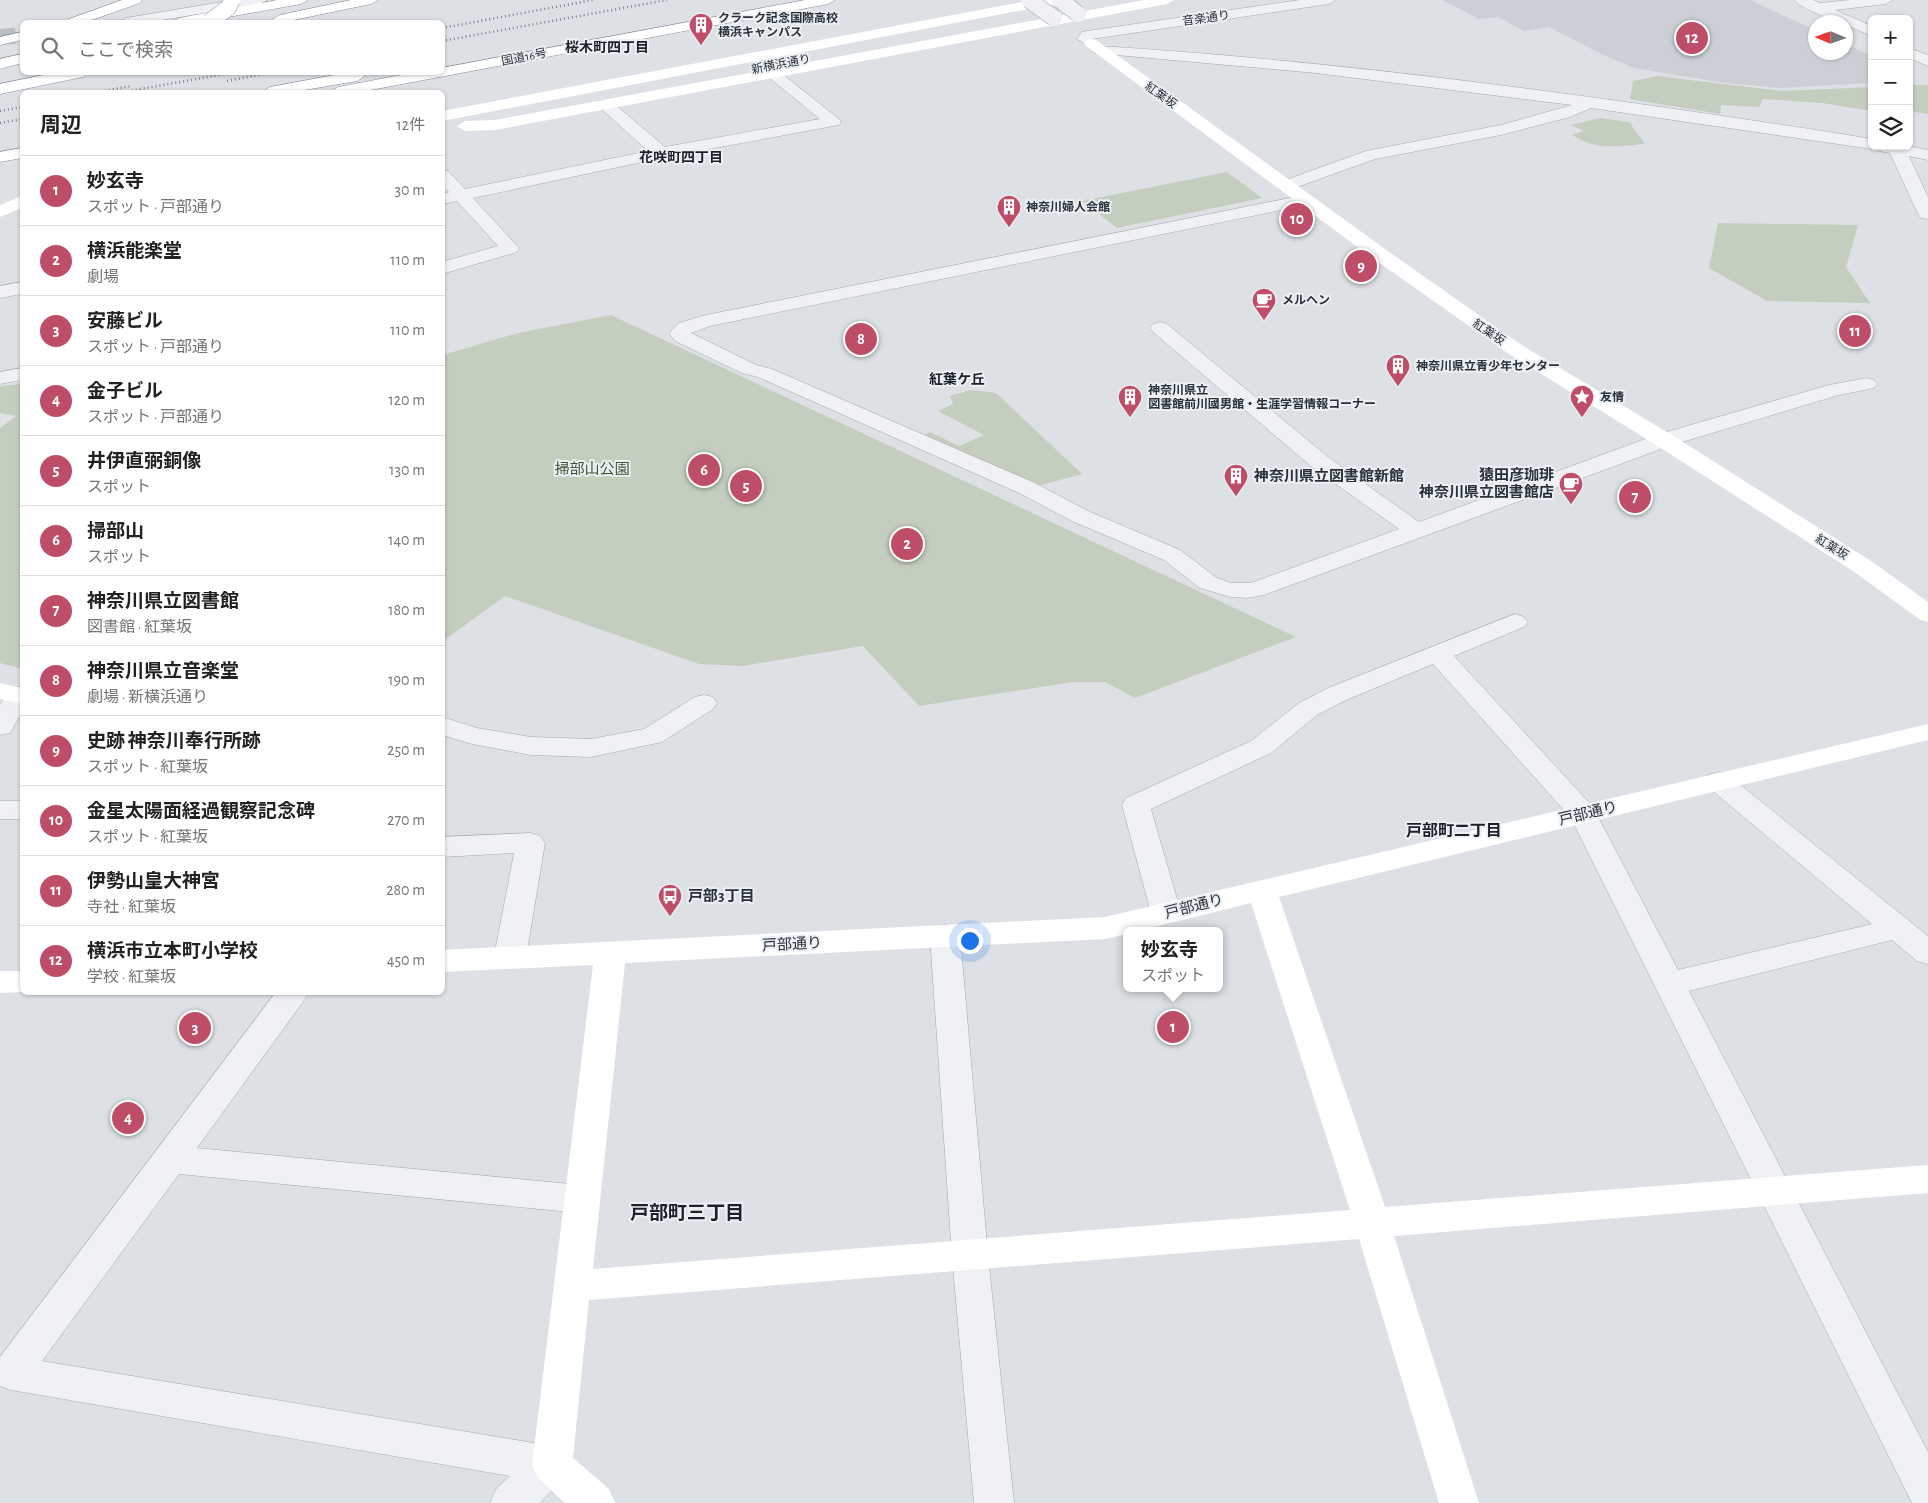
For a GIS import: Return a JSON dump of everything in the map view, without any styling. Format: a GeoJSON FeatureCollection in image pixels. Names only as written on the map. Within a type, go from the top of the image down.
{"type":"FeatureCollection","features":[{"type":"Feature","properties":{"kind":"main road"},"geometry":{"type":"LineString","coordinates":[[80,20],[135,0]]}},
{"type":"Feature","properties":{"kind":"main road"},"geometry":{"type":"LineString","coordinates":[[213,20],[228,8],[232,0]]}},
{"type":"Feature","properties":{"kind":"main road"},"geometry":{"type":"LineString","coordinates":[[190,20],[301,0]]}},
{"type":"Feature","properties":{"kind":"main road"},"geometry":{"type":"LineString","coordinates":[[220,20],[321,0]]}},
{"type":"Feature","properties":{"kind":"main road","name":"国道16号"},"geometry":{"type":"LineString","coordinates":[[445,59],[766,0]]}},
{"type":"Feature","properties":{"kind":"main road","name":"国道16号"},"geometry":{"type":"LineString","coordinates":[[445,72],[828,0]]}},
{"type":"Feature","properties":{"kind":"main road","name":"新横浜通り"},"geometry":{"type":"LineString","coordinates":[[445,115],[1056,0]]}},
{"type":"Feature","properties":{"kind":"main road","name":"新横浜通り"},"geometry":{"type":"LineString","coordinates":[[445,130],[1120,0]]}},
{"type":"Feature","properties":{"kind":"main road"},"geometry":{"type":"LineString","coordinates":[[465,126],[495,126],[1167,0]]}},
{"type":"Feature","properties":{"kind":"main road"},"geometry":{"type":"LineString","coordinates":[[275,20],[377,1]]}},
{"type":"Feature","properties":{"kind":"main road"},"geometry":{"type":"LineString","coordinates":[[301,20],[377,1]]}},
{"type":"Feature","properties":{"kind":"main road"},"geometry":{"type":"LineString","coordinates":[[0,41],[20,36]]}},
{"type":"Feature","properties":{"kind":"main road","name":"紅葉坂"},"geometry":{"type":"LineString","coordinates":[[1091,42],[1305,200],[1513,348],[1664,440],[1862,566],[1928,614]]}},
{"type":"Feature","properties":{"kind":"main road"},"geometry":{"type":"LineString","coordinates":[[0,55],[20,51]]}},
{"type":"Feature","properties":{"kind":"main road"},"geometry":{"type":"LineString","coordinates":[[0,64],[20,60]]}},
{"type":"Feature","properties":{"kind":"main road"},"geometry":{"type":"LineString","coordinates":[[0,75],[20,71]]}},
{"type":"Feature","properties":{"kind":"main road"},"geometry":{"type":"LineString","coordinates":[[0,84],[42,75]]}},
{"type":"Feature","properties":{"kind":"main road"},"geometry":{"type":"LineString","coordinates":[[0,89],[68,75]]}},
{"type":"Feature","properties":{"kind":"main road"},"geometry":{"type":"LineString","coordinates":[[281,90],[361,75]]}},
{"type":"Feature","properties":{"kind":"main road","name":"国道16号"},"geometry":{"type":"LineString","coordinates":[[349,90],[429,75]]}},
{"type":"Feature","properties":{"kind":"main road"},"geometry":{"type":"LineString","coordinates":[[0,143],[20,139]]}},
{"type":"Feature","properties":{"kind":"main road"},"geometry":{"type":"LineString","coordinates":[[0,157],[20,152]]}},
{"type":"Feature","properties":{"kind":"main road"},"geometry":{"type":"LineString","coordinates":[[0,203],[20,199]]}},
{"type":"Feature","properties":{"kind":"main road"},"geometry":{"type":"LineString","coordinates":[[0,212],[20,200]]}},
{"type":"Feature","properties":{"kind":"main road"},"geometry":{"type":"LineString","coordinates":[[0,220],[20,215]]}},
{"type":"Feature","properties":{"kind":"main road","name":"戸部通り"},"geometry":{"type":"LineString","coordinates":[[445,961],[1106,928],[1928,732]]}},
{"type":"Feature","properties":{"kind":"main road"},"geometry":{"type":"LineString","coordinates":[[1262,890],[1372,1222],[1459,1503]]}},
{"type":"Feature","properties":{"kind":"main road"},"geometry":{"type":"LineString","coordinates":[[596,1503],[552,1465],[610,953]]}},
{"type":"Feature","properties":{"kind":"main road"},"geometry":{"type":"LineString","coordinates":[[0,982],[20,982]]}},
{"type":"Feature","properties":{"kind":"main road"},"geometry":{"type":"LineString","coordinates":[[571,1286],[1928,1179]]}},
{"type":"Feature","properties":{"kind":"street"},"geometry":{"type":"LineString","coordinates":[[138,20],[260,0]]}},
{"type":"Feature","properties":{"kind":"street"},"geometry":{"type":"LineString","coordinates":[[1029,0],[1091,42],[1589,102],[1750,124],[1868,143]]}},
{"type":"Feature","properties":{"kind":"street"},"geometry":{"type":"LineString","coordinates":[[1060,0],[1080,16],[1091,42]]}},
{"type":"Feature","properties":{"kind":"street","name":"音楽通り"},"geometry":{"type":"LineString","coordinates":[[1091,42],[1329,0]]}},
{"type":"Feature","properties":{"kind":"street"},"geometry":{"type":"LineString","coordinates":[[1801,0],[1868,30]]}},
{"type":"Feature","properties":{"kind":"street"},"geometry":{"type":"LineString","coordinates":[[1818,8],[1886,0]]}},
{"type":"Feature","properties":{"kind":"street"},"geometry":{"type":"LineString","coordinates":[[1913,46],[1928,60]]}},
{"type":"Feature","properties":{"kind":"street"},"geometry":{"type":"LineString","coordinates":[[445,198],[661,153],[833,122],[772,73]]}},
{"type":"Feature","properties":{"kind":"street"},"geometry":{"type":"LineString","coordinates":[[1286,186],[1302,182],[1344,163],[1371,155],[1508,128],[1566,113],[1589,102]]}},
{"type":"Feature","properties":{"kind":"street"},"geometry":{"type":"LineString","coordinates":[[605,104],[661,153]]}},
{"type":"Feature","properties":{"kind":"street"},"geometry":{"type":"LineString","coordinates":[[1891,150],[1927,214]]}},
{"type":"Feature","properties":{"kind":"street"},"geometry":{"type":"LineString","coordinates":[[1901,150],[1928,155]]}},
{"type":"Feature","properties":{"kind":"street"},"geometry":{"type":"LineString","coordinates":[[445,178],[510,248],[445,267]]}},
{"type":"Feature","properties":{"kind":"street"},"geometry":{"type":"LineString","coordinates":[[1305,200],[706,321],[686,327],[680,333],[682,337],[742,365],[793,384],[1027,488],[1042,498],[1109,529],[1172,555],[1182,560],[1195,575],[1208,583],[1230,590],[1255,590],[1664,440],[1836,389],[1867,384]]}},
{"type":"Feature","properties":{"kind":"street"},"geometry":{"type":"LineString","coordinates":[[0,292],[20,288]]}},
{"type":"Feature","properties":{"kind":"street"},"geometry":{"type":"LineString","coordinates":[[1160,328],[1320,462],[1415,530]]}},
{"type":"Feature","properties":{"kind":"street"},"geometry":{"type":"LineString","coordinates":[[0,378],[20,374]]}},
{"type":"Feature","properties":{"kind":"street"},"geometry":{"type":"LineString","coordinates":[[1166,913],[1136,805],[1260,748],[1308,709],[1337,694],[1515,622]]}},
{"type":"Feature","properties":{"kind":"street"},"geometry":{"type":"LineString","coordinates":[[1438,654],[1584,814],[1928,1493]]}},
{"type":"Feature","properties":{"kind":"street"},"geometry":{"type":"LineString","coordinates":[[0,727],[14,694]]}},
{"type":"Feature","properties":{"kind":"street"},"geometry":{"type":"LineString","coordinates":[[445,726],[472,736],[531,746],[592,748],[652,736],[704,703]]}},
{"type":"Feature","properties":{"kind":"street"},"geometry":{"type":"LineString","coordinates":[[1718,781],[1928,953]]}},
{"type":"Feature","properties":{"kind":"street"},"geometry":{"type":"LineString","coordinates":[[0,810],[20,810]]}},
{"type":"Feature","properties":{"kind":"street"},"geometry":{"type":"LineString","coordinates":[[445,847],[530,843],[510,957]]}},
{"type":"Feature","properties":{"kind":"street"},"geometry":{"type":"LineString","coordinates":[[1669,984],[1898,928]]}},
{"type":"Feature","properties":{"kind":"street"},"geometry":{"type":"LineString","coordinates":[[945,936],[970,1256],[994,1503]]}},
{"type":"Feature","properties":{"kind":"street"},"geometry":{"type":"LineString","coordinates":[[292,995],[3,1375],[552,1465]]}},
{"type":"Feature","properties":{"kind":"street"},"geometry":{"type":"LineString","coordinates":[[168,1159],[581,1199]]}},
{"type":"Feature","properties":{"kind":"street"},"geometry":{"type":"LineString","coordinates":[[510,1503],[552,1465]]}},
{"type":"Feature","properties":{"kind":"shaded area"},"geometry":{"type":"Polygon","coordinates":[[[1442,0],[1750,0],[1808,27],[1808,60],[1853,60],[1853,47],[1868,54],[1868,83],[1780,88],[1725,83],[1634,68],[1601,54],[1549,27],[1524,31],[1498,17],[1479,19],[1442,0]]]}},
{"type":"Feature","properties":{"kind":"green space"},"geometry":{"type":"Polygon","coordinates":[[[1657,76],[1782,91],[1868,87],[1868,110],[1822,103],[1763,99],[1759,107],[1721,105],[1720,114],[1630,99],[1633,81],[1657,76]]]}},
{"type":"Feature","properties":{"kind":"green space"},"geometry":{"type":"Polygon","coordinates":[[[1913,85],[1928,85],[1928,114],[1913,112],[1913,85]]]}},
{"type":"Feature","properties":{"kind":"green space"},"geometry":{"type":"Polygon","coordinates":[[[1600,118],[1629,122],[1645,144],[1607,146],[1590,143],[1572,135],[1584,131],[1571,125],[1600,118]]]}},
{"type":"Feature","properties":{"kind":"green space"},"geometry":{"type":"Polygon","coordinates":[[[1227,172],[1262,198],[1117,228],[1082,201],[1227,172]]]}},
{"type":"Feature","properties":{"kind":"green space"},"geometry":{"type":"Polygon","coordinates":[[[1718,223],[1858,225],[1846,267],[1870,303],[1767,301],[1709,268],[1718,223]]]}},
{"type":"Feature","properties":{"kind":"green space","name":"掃部山公園"},"geometry":{"type":"Polygon","coordinates":[[[611,315],[1296,637],[1135,698],[1105,682],[1073,682],[919,706],[863,646],[743,666],[699,664],[505,596],[445,640],[445,354],[518,333],[611,315]]]}},
{"type":"Feature","properties":{"kind":"green space"},"geometry":{"type":"Polygon","coordinates":[[[20,384],[20,668],[0,663],[0,428],[16,416],[0,413],[0,386],[20,384]]]}},
{"type":"Feature","properties":{"kind":"green space"},"geometry":{"type":"Polygon","coordinates":[[[971,390],[996,393],[1082,474],[1038,486],[925,435],[930,432],[959,446],[984,435],[938,411],[953,404],[950,396],[971,390]]]}},
{"type":"Feature","properties":{"kind":"tunnel"},"geometry":{"type":"LineString","coordinates":[[0,37],[20,35]]}},
{"type":"Feature","properties":{"kind":"railway"},"geometry":{"type":"LineString","coordinates":[[445,27],[593,0]]}},
{"type":"Feature","properties":{"kind":"railway"},"geometry":{"type":"LineString","coordinates":[[445,40],[667,0]]}},
{"type":"Feature","properties":{"kind":"railway"},"geometry":{"type":"LineString","coordinates":[[135,90],[219,75]]}},
{"type":"Feature","properties":{"kind":"railway"},"geometry":{"type":"LineString","coordinates":[[227,81],[258,75]]}},
{"type":"Feature","properties":{"kind":"railway"},"geometry":{"type":"LineString","coordinates":[[109,90],[132,86]]}},
{"type":"Feature","properties":{"kind":"railway"},"geometry":{"type":"LineString","coordinates":[[0,111],[20,107]]}},
{"type":"Feature","properties":{"kind":"railway"},"geometry":{"type":"LineString","coordinates":[[0,123],[20,119]]}},
{"type":"Feature","properties":{"kind":"place","name":"横浜市立本町小学校"},"geometry":{"type":"Point","coordinates":[1692,38]}},
{"type":"Feature","properties":{"kind":"place","name":"クラーク記念国際高校 横浜キャンパス"},"geometry":{"type":"Point","coordinates":[701,46]}},
{"type":"Feature","properties":{"kind":"place","name":"金星太陽面経過観察記念碑"},"geometry":{"type":"Point","coordinates":[1297,219]}},
{"type":"Feature","properties":{"kind":"place","name":"神奈川婦人会館"},"geometry":{"type":"Point","coordinates":[1009,228]}},
{"type":"Feature","properties":{"kind":"place","name":"史跡 神奈川奉行所跡"},"geometry":{"type":"Point","coordinates":[1361,266]}},
{"type":"Feature","properties":{"kind":"place","name":"メルヘン"},"geometry":{"type":"Point","coordinates":[1264,321]}},
{"type":"Feature","properties":{"kind":"place","name":"伊勢山皇大神宮"},"geometry":{"type":"Point","coordinates":[1855,331]}},
{"type":"Feature","properties":{"kind":"place","name":"神奈川県立音楽堂"},"geometry":{"type":"Point","coordinates":[861,339]}},
{"type":"Feature","properties":{"kind":"place","name":"神奈川県立青少年センター"},"geometry":{"type":"Point","coordinates":[1398,387]}},
{"type":"Feature","properties":{"kind":"place","name":"神奈川県立 図書館前川國男館・生涯学習情報コーナー"},"geometry":{"type":"Point","coordinates":[1130,418]}},
{"type":"Feature","properties":{"kind":"place","name":"友情"},"geometry":{"type":"Point","coordinates":[1582,418]}},
{"type":"Feature","properties":{"kind":"place","name":"掃部山"},"geometry":{"type":"Point","coordinates":[704,470]}},
{"type":"Feature","properties":{"kind":"place","name":"井伊直弼銅像"},"geometry":{"type":"Point","coordinates":[746,486]}},
{"type":"Feature","properties":{"kind":"place","name":"神奈川県立図書館新館"},"geometry":{"type":"Point","coordinates":[1236,497]}},
{"type":"Feature","properties":{"kind":"place","name":"神奈川県立図書館"},"geometry":{"type":"Point","coordinates":[1635,497]}},
{"type":"Feature","properties":{"kind":"place","name":"猿田彦珈琲 神奈川県立図書館店"},"geometry":{"type":"Point","coordinates":[1571,505]}},
{"type":"Feature","properties":{"kind":"place","name":"横浜能楽堂"},"geometry":{"type":"Point","coordinates":[907,544]}},
{"type":"Feature","properties":{"kind":"place","name":"戸部3丁目"},"geometry":{"type":"Point","coordinates":[670,917]}},
{"type":"Feature","properties":{"kind":"place","name":"妙玄寺"},"geometry":{"type":"Point","coordinates":[1173,1027]}},
{"type":"Feature","properties":{"kind":"place","name":"安藤ビル"},"geometry":{"type":"Point","coordinates":[195,1028]}},
{"type":"Feature","properties":{"kind":"place","name":"金子ビル"},"geometry":{"type":"Point","coordinates":[128,1118]}},
{"type":"Feature","properties":{"kind":"district","name":"桜木町四丁目"},"geometry":{"type":"Point","coordinates":[607,47]}},
{"type":"Feature","properties":{"kind":"district","name":"花咲町四丁目"},"geometry":{"type":"Point","coordinates":[681,157]}},
{"type":"Feature","properties":{"kind":"district","name":"紅葉ケ丘"},"geometry":{"type":"Point","coordinates":[957,379]}},
{"type":"Feature","properties":{"kind":"district","name":"戸部町二丁目"},"geometry":{"type":"Point","coordinates":[1454,830]}},
{"type":"Feature","properties":{"kind":"district","name":"戸部町三丁目"},"geometry":{"type":"Point","coordinates":[687,1212]}}]}
